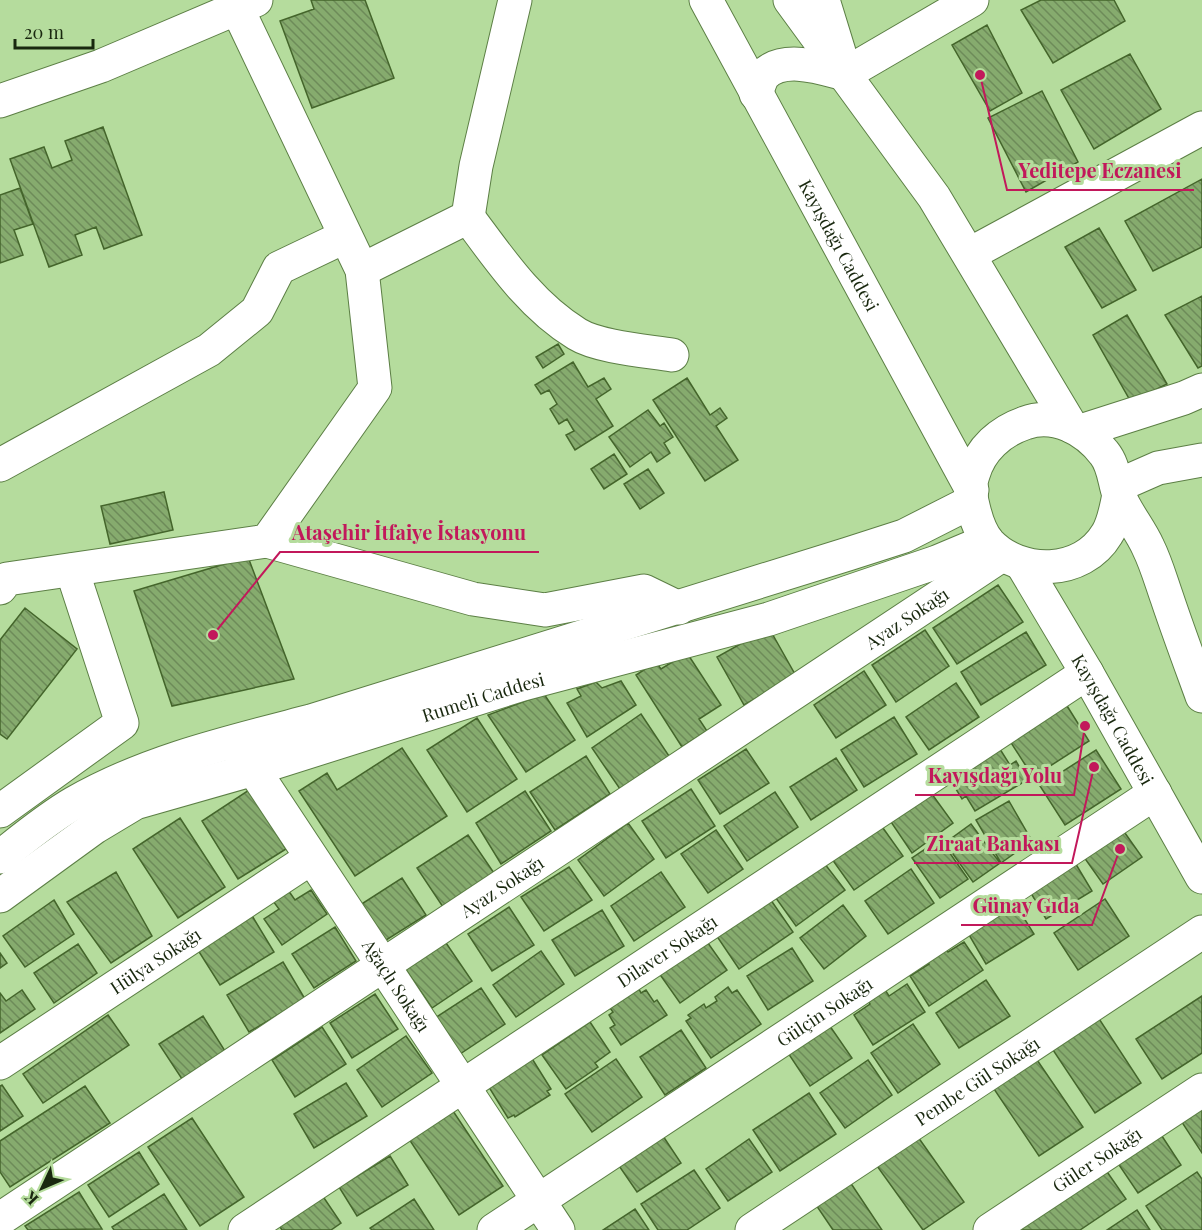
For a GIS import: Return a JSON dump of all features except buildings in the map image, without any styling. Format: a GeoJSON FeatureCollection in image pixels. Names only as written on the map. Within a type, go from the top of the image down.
{"type":"FeatureCollection","features":[{"type":"Feature","properties":{"kind":"street"},"geometry":{"type":"LineString","coordinates":[[515,0],[476,166],[468,217],[522,289],[578,335],[625,348],[672,355]]}},
{"type":"Feature","properties":{"kind":"street","name":"Kayışdağı Caddesi"},"geometry":{"type":"LineString","coordinates":[[706,0],[971,496],[978,525],[1004,554],[1088,673],[1202,877]]}},
{"type":"Feature","properties":{"kind":"street"},"geometry":{"type":"LineString","coordinates":[[790,0],[934,198],[1077,428],[1106,454],[1118,491],[1149,548],[1202,696]]}},
{"type":"Feature","properties":{"kind":"street"},"geometry":{"type":"LineString","coordinates":[[823,0],[845,74]]}},
{"type":"Feature","properties":{"kind":"street"},"geometry":{"type":"LineString","coordinates":[[756,94],[764,76],[778,66],[797,64],[845,74],[972,0]]}},
{"type":"Feature","properties":{"kind":"street"},"geometry":{"type":"LineString","coordinates":[[0,101],[101,66],[227,7],[362,270],[375,388],[267,541]]}},
{"type":"Feature","properties":{"kind":"street"},"geometry":{"type":"LineString","coordinates":[[970,254],[1202,128]]}},
{"type":"Feature","properties":{"kind":"street"},"geometry":{"type":"LineString","coordinates":[[362,270],[468,217]]}},
{"type":"Feature","properties":{"kind":"street"},"geometry":{"type":"LineString","coordinates":[[0,465],[209,350],[257,311],[279,268],[344,237]]}},
{"type":"Feature","properties":{"kind":"street"},"geometry":{"type":"LineString","coordinates":[[971,496],[972,476],[978,461],[991,443],[1008,429],[1028,421],[1050,420],[1077,428],[1184,398],[1202,390]]}},
{"type":"Feature","properties":{"kind":"street"},"geometry":{"type":"LineString","coordinates":[[1004,554],[1046,568],[1070,564],[1091,552],[1107,534],[1118,491],[1158,468],[1202,460]]}},
{"type":"Feature","properties":{"kind":"street","name":"Rumeli Caddesi"},"geometry":{"type":"LineString","coordinates":[[0,857],[72,804],[112,783],[235,741],[311,721],[904,536],[971,496]]}},
{"type":"Feature","properties":{"kind":"street"},"geometry":{"type":"LineString","coordinates":[[0,588],[7,579],[267,541],[473,599],[544,610],[644,591],[679,608]]}},
{"type":"Feature","properties":{"kind":"street","name":"Rumeli Caddesi"},"geometry":{"type":"LineString","coordinates":[[0,896],[95,827],[135,803],[254,769],[524,684],[770,619],[936,562],[1004,554]]}},
{"type":"Feature","properties":{"kind":"street","name":"Ayaz Sokağı"},"geometry":{"type":"LineString","coordinates":[[0,1219],[1004,554]]}},
{"type":"Feature","properties":{"kind":"street"},"geometry":{"type":"LineString","coordinates":[[0,811],[122,723],[72,570]]}},
{"type":"Feature","properties":{"kind":"street","name":"Dilaver Sokağı"},"geometry":{"type":"LineString","coordinates":[[245,1230],[1088,673]]}},
{"type":"Feature","properties":{"kind":"street","name":"Ağaçlı Sokağı"},"geometry":{"type":"LineString","coordinates":[[235,741],[558,1230]]}},
{"type":"Feature","properties":{"kind":"street","name":"Gülçin Sokağı"},"geometry":{"type":"LineString","coordinates":[[494,1230],[1155,793]]}},
{"type":"Feature","properties":{"kind":"street","name":"Hülya Sokağı"},"geometry":{"type":"LineString","coordinates":[[0,1063],[311,858]]}},
{"type":"Feature","properties":{"kind":"street","name":"Pembe Gül Sokağı"},"geometry":{"type":"LineString","coordinates":[[752,1230],[1202,932]]}},
{"type":"Feature","properties":{"kind":"street","name":"Güler Sokağı"},"geometry":{"type":"LineString","coordinates":[[990,1230],[1202,1090]]}},
{"type":"Feature","properties":{"kind":"place","name":"Yeditepe Eczanesi"},"geometry":{"type":"Point","coordinates":[980,75]}},
{"type":"Feature","properties":{"kind":"place","name":"Ataşehir İtfaiye İstasyonu"},"geometry":{"type":"Point","coordinates":[213,635]}},
{"type":"Feature","properties":{"kind":"place","name":"Kayışdağı Yolu"},"geometry":{"type":"Point","coordinates":[1085,726]}},
{"type":"Feature","properties":{"kind":"place","name":"Ziraat Bankası"},"geometry":{"type":"Point","coordinates":[1094,767]}},
{"type":"Feature","properties":{"kind":"place","name":"Günay Gıda"},"geometry":{"type":"Point","coordinates":[1120,849]}}]}
